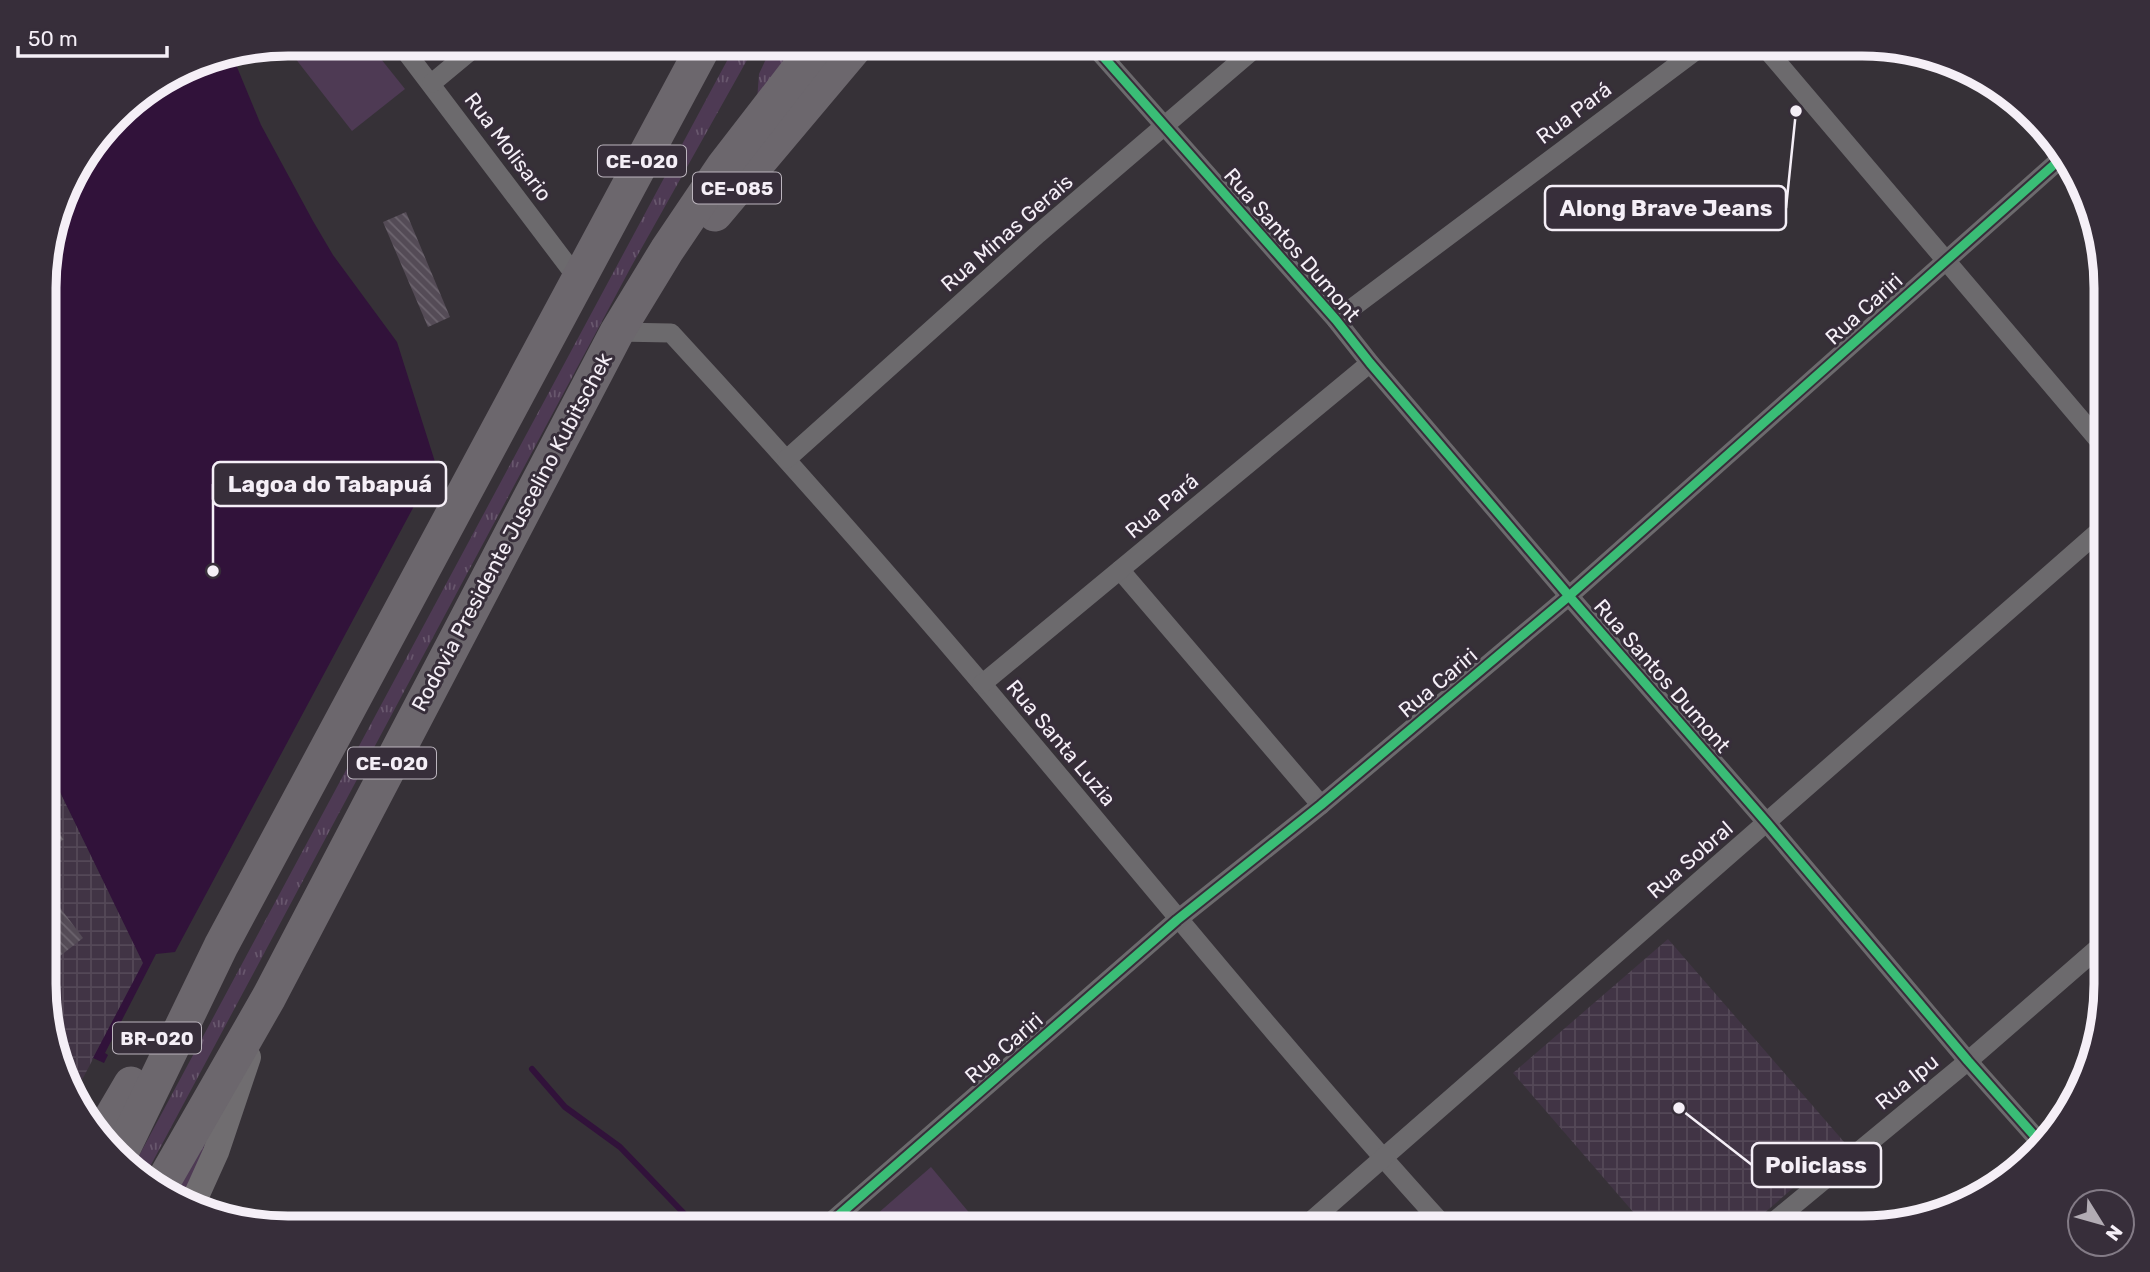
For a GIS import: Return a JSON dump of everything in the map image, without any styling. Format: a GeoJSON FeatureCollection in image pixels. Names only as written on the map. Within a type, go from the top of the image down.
{"type":"FeatureCollection","features":[{"type":"Feature","properties":{"kind":"highway","name":"CE-020"},"geometry":{"type":"LineString","coordinates":[[124,1147],[221,946],[699,56]]}},
{"type":"Feature","properties":{"kind":"highway","name":"Rodovia Presidente Juscelino Kubitschek"},"geometry":{"type":"LineString","coordinates":[[164,1180],[269,997],[617,332],[710,186],[809,56]]}},
{"type":"Feature","properties":{"kind":"highway","name":"CE-085"},"geometry":{"type":"LineString","coordinates":[[617,332],[848,56]]}},
{"type":"Feature","properties":{"kind":"highway","name":"BR-020"},"geometry":{"type":"LineString","coordinates":[[106,1127],[187,986],[221,946]]}},
{"type":"Feature","properties":{"kind":"main road"},"geometry":{"type":"LineString","coordinates":[[196,1197],[216,1152],[269,997]]}},
{"type":"Feature","properties":{"kind":"street","name":"Rua Molisario"},"geometry":{"type":"LineString","coordinates":[[410,56],[578,279]]}},
{"type":"Feature","properties":{"kind":"street"},"geometry":{"type":"LineString","coordinates":[[432,83],[465,56]]}},
{"type":"Feature","properties":{"kind":"street","name":"Rua Santos Dumont"},"geometry":{"type":"LineString","coordinates":[[1103,56],[1336,320],[1569,596],[2036,1137]]}},
{"type":"Feature","properties":{"kind":"street","name":"Rua Minas Gerais"},"geometry":{"type":"LineString","coordinates":[[787,459],[1038,234],[1247,56]]}},
{"type":"Feature","properties":{"kind":"street","name":"Rua Pará"},"geometry":{"type":"LineString","coordinates":[[1336,320],[1688,56]]}},
{"type":"Feature","properties":{"kind":"street"},"geometry":{"type":"LineString","coordinates":[[1772,56],[2094,435]]}},
{"type":"Feature","properties":{"kind":"street","name":"Rua Cariri"},"geometry":{"type":"LineString","coordinates":[[838,1216],[1177,920],[1321,805],[1569,596],[2057,162]]}},
{"type":"Feature","properties":{"kind":"street","name":"Rua Santa Luzia"},"geometry":{"type":"LineString","coordinates":[[617,332],[671,333],[787,459],[982,684],[1177,920],[1435,1216]]}},
{"type":"Feature","properties":{"kind":"street","name":"Rua Pará"},"geometry":{"type":"LineString","coordinates":[[982,684],[1370,363]]}},
{"type":"Feature","properties":{"kind":"street","name":"Rua Sobral"},"geometry":{"type":"LineString","coordinates":[[1317,1216],[2094,536]]}},
{"type":"Feature","properties":{"kind":"street"},"geometry":{"type":"LineString","coordinates":[[1120,570],[1321,805]]}},
{"type":"Feature","properties":{"kind":"street","name":"Rua Ipu"},"geometry":{"type":"LineString","coordinates":[[1781,1216],[1968,1061],[2094,951]]}},
{"type":"Feature","properties":{"kind":"shaded area"},"geometry":{"type":"Polygon","coordinates":[[[235,63],[261,125],[313,221],[333,255],[397,342],[436,465],[175,952],[156,954],[105,1053],[108,1055],[104,1063],[93,1058],[143,963],[56,784],[58,258],[68,213],[74,199],[95,159],[114,135],[147,104],[172,87],[213,68],[235,63]]]}},
{"type":"Feature","properties":{"kind":"shaded area"},"geometry":{"type":"Polygon","coordinates":[[[56,783],[144,963],[79,1085],[64,1044],[58,1014],[56,783]]]}},
{"type":"Feature","properties":{"kind":"shaded area"},"geometry":{"type":"Polygon","coordinates":[[[1668,939],[1845,1143],[1761,1216],[1637,1216],[1513,1073],[1668,939]]]}},
{"type":"Feature","properties":{"kind":"green space"},"geometry":{"type":"Polygon","coordinates":[[[293,56],[379,56],[405,89],[352,131],[293,56]]]}},
{"type":"Feature","properties":{"kind":"green space"},"geometry":{"type":"Polygon","coordinates":[[[730,56],[749,56],[631,267],[149,1169],[137,1160],[730,56]]]}},
{"type":"Feature","properties":{"kind":"green space"},"geometry":{"type":"Polygon","coordinates":[[[767,56],[795,56],[757,101],[759,74],[767,56]]]}},
{"type":"Feature","properties":{"kind":"green space"},"geometry":{"type":"Polygon","coordinates":[[[214,1126],[186,1192],[178,1188],[214,1126]]]}},
{"type":"Feature","properties":{"kind":"green space"},"geometry":{"type":"Polygon","coordinates":[[[931,1167],[972,1216],[875,1216],[931,1167]]]}},
{"type":"Feature","properties":{"kind":"building"},"geometry":{"type":"Polygon","coordinates":[[[406,212],[450,317],[428,327],[383,222],[406,212]]]}},
{"type":"Feature","properties":{"kind":"building"},"geometry":{"type":"Polygon","coordinates":[[[56,829],[64,839],[56,845],[56,829]]]}},
{"type":"Feature","properties":{"kind":"building"},"geometry":{"type":"Polygon","coordinates":[[[56,902],[83,938],[56,959],[56,902]]]}},
{"type":"Feature","properties":{"kind":"waterway"},"geometry":{"type":"LineString","coordinates":[[532,1069],[565,1107],[620,1147],[686,1216]]}},
{"type":"Feature","properties":{"kind":"cycle path"},"geometry":{"type":"LineString","coordinates":[[1103,56],[1336,320],[1569,596],[2036,1137]]}},
{"type":"Feature","properties":{"kind":"cycle path"},"geometry":{"type":"LineString","coordinates":[[838,1216],[1177,920],[1321,805],[1569,596],[2057,162]]}},
{"type":"Feature","properties":{"kind":"place","name":"Along Brave Jeans"},"geometry":{"type":"Point","coordinates":[1796,111]}},
{"type":"Feature","properties":{"kind":"place","name":"Lagoa do Tabapuá"},"geometry":{"type":"Point","coordinates":[213,571]}},
{"type":"Feature","properties":{"kind":"place","name":"Policlass"},"geometry":{"type":"Point","coordinates":[1679,1108]}}]}
